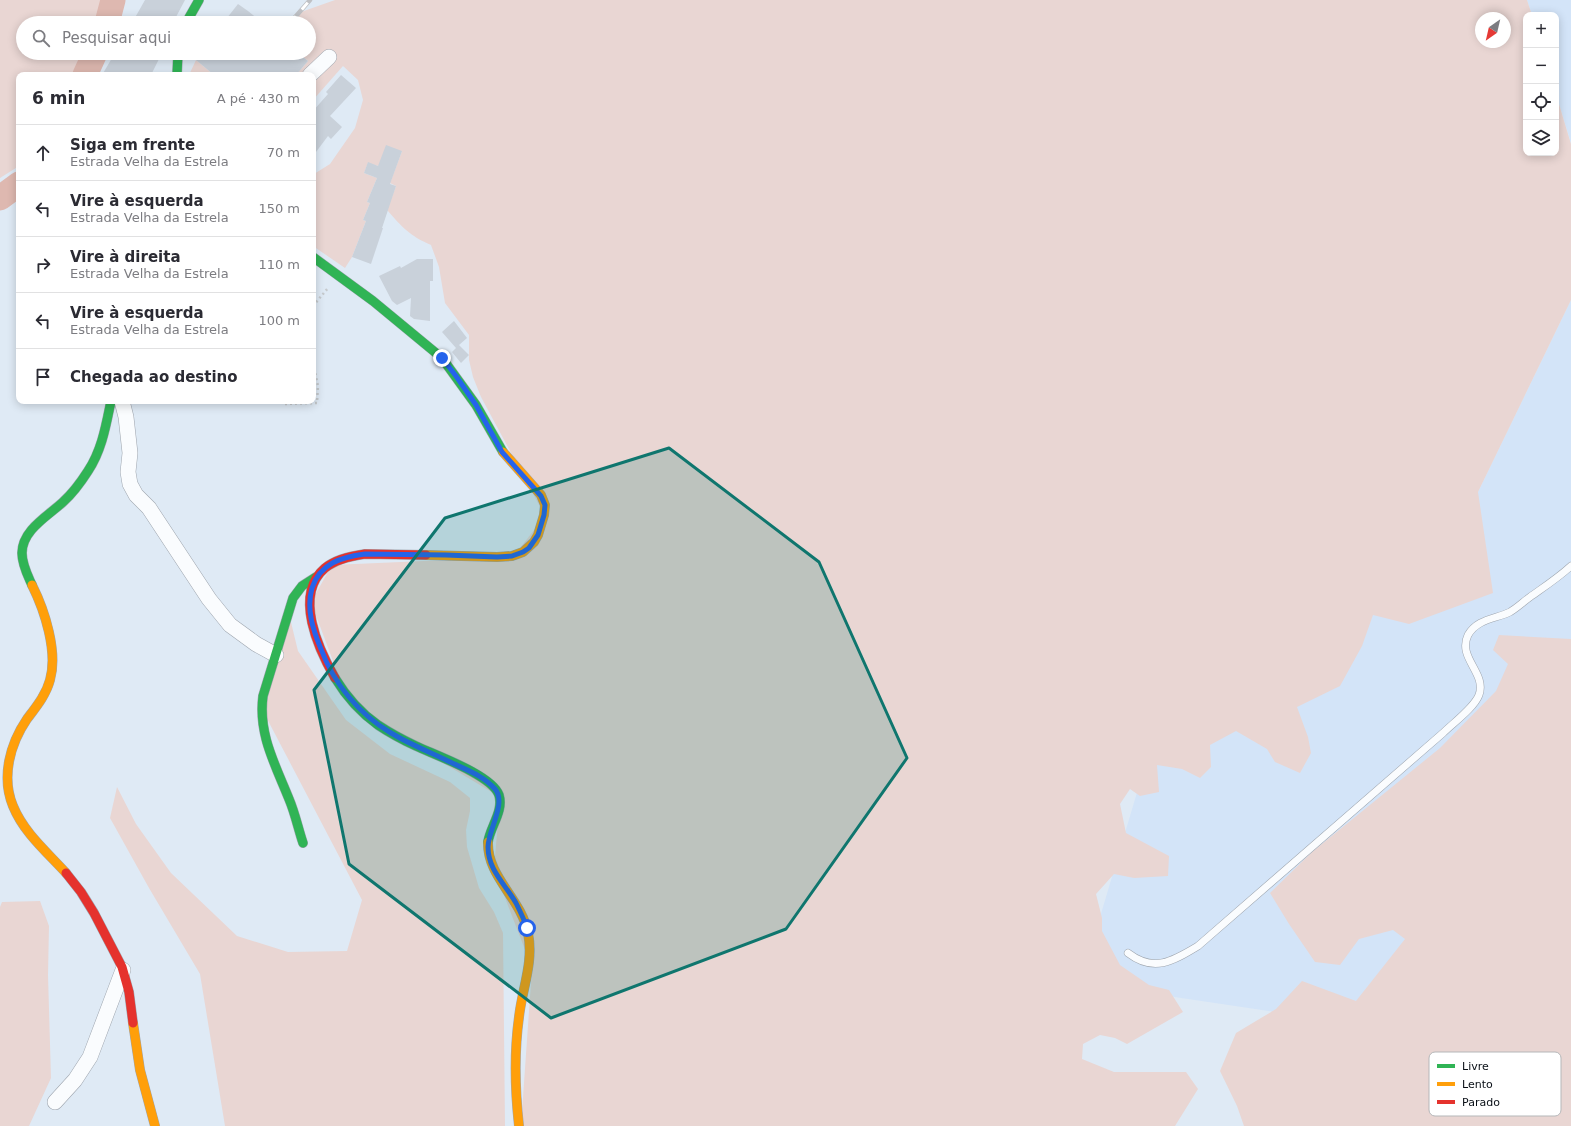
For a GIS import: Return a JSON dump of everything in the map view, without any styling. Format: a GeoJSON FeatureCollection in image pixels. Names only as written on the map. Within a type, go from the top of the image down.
{"type":"FeatureCollection","features":[{"type":"Feature","properties":{"kind":"main road"},"geometry":{"type":"LineString","coordinates":[[190,16],[199,0]]}},
{"type":"Feature","properties":{"kind":"main road"},"geometry":{"type":"LineString","coordinates":[[177,72],[178,60]]}},
{"type":"Feature","properties":{"kind":"main road"},"geometry":{"type":"LineString","coordinates":[[303,843],[290,801],[263,730],[261,711],[263,696],[293,598],[302,586],[316,577],[323,569],[352,556],[365,554],[497,557],[512,556],[523,552],[534,542],[538,535],[544,515],[545,505],[541,496],[502,452],[476,405],[442,358],[373,301],[316,259]]}},
{"type":"Feature","properties":{"kind":"main road"},"geometry":{"type":"LineString","coordinates":[[110,404],[96,458],[77,486],[28,536],[23,546],[21,555],[39,598],[48,630],[52,668],[46,691],[41,702],[14,740],[10,754],[8,788],[12,802],[19,817],[27,829],[82,894],[96,916],[123,970],[130,996],[138,1061],[155,1126]]}},
{"type":"Feature","properties":{"kind":"main road"},"geometry":{"type":"LineString","coordinates":[[316,577],[309,602],[311,621],[316,638],[326,664],[357,707],[392,734],[480,776],[496,790],[499,797],[500,804],[489,838],[489,856],[493,869],[523,917],[529,937],[531,953],[520,1013],[515,1061],[519,1126]]}},
{"type":"Feature","properties":{"kind":"street"},"geometry":{"type":"LineString","coordinates":[[313,72],[329,57]]}},
{"type":"Feature","properties":{"kind":"street"},"geometry":{"type":"LineString","coordinates":[[123,404],[126,417],[130,453],[128,472],[130,484],[136,495],[149,508],[209,599],[230,625],[256,644],[276,656]]}},
{"type":"Feature","properties":{"kind":"street"},"geometry":{"type":"LineString","coordinates":[[55,1102],[75,1080],[90,1058],[123,970]]}},
{"type":"Feature","properties":{"kind":"lane"},"geometry":{"type":"LineString","coordinates":[[1128,953],[1136,959],[1147,963],[1170,962],[1198,946],[1443,733],[1469,708],[1479,695],[1480,682],[1468,658],[1465,648],[1468,636],[1473,628],[1482,622],[1510,612],[1559,577],[1571,566]]}},
{"type":"Feature","properties":{"kind":"path"},"geometry":{"type":"LineString","coordinates":[[316,302],[338,275]]}},
{"type":"Feature","properties":{"kind":"path"},"geometry":{"type":"LineString","coordinates":[[285,404],[318,404],[318,386],[316,377]]}},
{"type":"Feature","properties":{"kind":"highlighted area"},"geometry":{"type":"Polygon","coordinates":[[[669,448],[819,562],[907,758],[786,929],[551,1018],[349,864],[314,690],[445,518],[669,448]]]}},
{"type":"Feature","properties":{"kind":"shaded area"},"geometry":{"type":"Polygon","coordinates":[[[0,0],[103,0],[99,16],[16,16],[16,60],[82,60],[76,72],[16,72],[16,168],[0,178],[0,0]]]}},
{"type":"Feature","properties":{"kind":"shaded area"},"geometry":{"type":"Polygon","coordinates":[[[335,0],[1527,0],[1531,12],[1523,12],[1523,156],[1559,156],[1559,104],[1571,144],[1571,300],[1478,492],[1493,593],[1409,624],[1373,615],[1362,646],[1340,686],[1297,707],[1308,737],[1311,753],[1300,773],[1275,762],[1267,749],[1236,731],[1210,745],[1211,767],[1200,778],[1182,769],[1157,765],[1159,792],[1140,796],[1130,789],[1120,804],[1126,833],[1169,856],[1168,876],[1134,878],[1114,874],[1096,894],[1102,918],[1102,931],[1120,965],[1149,985],[1169,990],[1183,1012],[1127,1044],[1115,1038],[1100,1035],[1083,1044],[1082,1059],[1114,1072],[1186,1072],[1198,1089],[1175,1126],[521,1126],[532,968],[494,869],[500,797],[393,733],[343,688],[311,602],[332,565],[513,557],[545,516],[481,397],[473,377],[469,360],[469,335],[445,303],[439,267],[431,245],[417,238],[397,221],[387,210],[396,186],[390,183],[402,151],[378,166],[368,163],[364,173],[377,178],[367,202],[370,203],[363,220],[366,221],[352,257],[345,268],[316,248],[316,173],[330,164],[355,128],[363,100],[358,80],[343,66],[316,97],[316,72],[299,72],[308,61],[307,60],[316,60],[316,16],[298,16],[301,12],[335,0]]]}},
{"type":"Feature","properties":{"kind":"shaded area"},"geometry":{"type":"Polygon","coordinates":[[[1527,0],[1571,0],[1571,143],[1559,104],[1559,12],[1531,12],[1527,0]]]}},
{"type":"Feature","properties":{"kind":"shaded area"},"geometry":{"type":"Polygon","coordinates":[[[196,60],[210,72],[190,72],[196,60]]]}},
{"type":"Feature","properties":{"kind":"shaded area"},"geometry":{"type":"Polygon","coordinates":[[[1571,300],[1571,732],[1362,1025],[1141,992],[1095,934],[1141,779],[1478,492],[1571,300]]]}},
{"type":"Feature","properties":{"kind":"shaded area"},"geometry":{"type":"Polygon","coordinates":[[[288,610],[298,651],[346,720],[390,754],[450,782],[470,798],[470,811],[466,830],[467,847],[479,888],[494,912],[503,933],[505,1126],[225,1126],[200,974],[110,818],[117,787],[136,824],[171,873],[237,936],[288,952],[347,951],[362,900],[264,713],[288,610]]]}},
{"type":"Feature","properties":{"kind":"shaded area"},"geometry":{"type":"Polygon","coordinates":[[[1499,635],[1571,639],[1571,1126],[1244,1126],[1237,1106],[1220,1071],[1236,1033],[1276,1009],[1302,981],[1356,1001],[1405,939],[1393,930],[1359,939],[1340,965],[1315,962],[1270,893],[1312,852],[1440,748],[1496,691],[1508,664],[1493,650],[1499,635]]]}},
{"type":"Feature","properties":{"kind":"shaded area"},"geometry":{"type":"Polygon","coordinates":[[[40,901],[49,926],[48,975],[51,1078],[29,1126],[0,1126],[0,907],[2,902],[40,901]]]}},
{"type":"Feature","properties":{"kind":"building"},"geometry":{"type":"Polygon","coordinates":[[[145,0],[185,0],[177,16],[136,16],[145,0]]]}},
{"type":"Feature","properties":{"kind":"building"},"geometry":{"type":"Polygon","coordinates":[[[238,4],[254,16],[229,16],[238,4]]]}},
{"type":"Feature","properties":{"kind":"building"},"geometry":{"type":"Polygon","coordinates":[[[111,60],[158,60],[152,72],[104,72],[111,60]]]}},
{"type":"Feature","properties":{"kind":"building"},"geometry":{"type":"Polygon","coordinates":[[[196,60],[308,61],[299,72],[210,72],[196,60]]]}},
{"type":"Feature","properties":{"kind":"building"},"geometry":{"type":"Polygon","coordinates":[[[341,75],[356,88],[330,116],[342,127],[331,139],[328,136],[316,152],[316,108],[328,94],[326,92],[341,75]]]}},
{"type":"Feature","properties":{"kind":"building"},"geometry":{"type":"Polygon","coordinates":[[[386,145],[402,151],[390,184],[396,186],[371,264],[352,257],[366,221],[363,220],[370,203],[367,202],[377,178],[364,173],[368,162],[378,166],[386,145]]]}},
{"type":"Feature","properties":{"kind":"building"},"geometry":{"type":"Polygon","coordinates":[[[417,259],[433,259],[433,281],[430,281],[430,321],[414,319],[410,316],[411,298],[397,305],[392,301],[379,276],[400,266],[401,268],[417,259]]]}},
{"type":"Feature","properties":{"kind":"building"},"geometry":{"type":"Polygon","coordinates":[[[454,321],[467,338],[459,345],[469,355],[461,363],[452,352],[456,348],[442,332],[454,321]]]}},
{"type":"Feature","properties":{"kind":"waterway"},"geometry":{"type":"LineString","coordinates":[[109,16],[113,0]]}},
{"type":"Feature","properties":{"kind":"waterway"},"geometry":{"type":"LineString","coordinates":[[86,72],[92,60]]}},
{"type":"Feature","properties":{"kind":"waterway"},"geometry":{"type":"LineString","coordinates":[[0,198],[16,186]]}},
{"type":"Feature","properties":{"kind":"railway"},"geometry":{"type":"LineString","coordinates":[[296,16],[310,0]]}},
{"type":"Feature","properties":{"kind":"traffic: fast"},"geometry":{"type":"LineString","coordinates":[[190,16],[199,0]]}},
{"type":"Feature","properties":{"kind":"traffic: fast"},"geometry":{"type":"LineString","coordinates":[[177,72],[178,60]]}},
{"type":"Feature","properties":{"kind":"traffic: fast"},"geometry":{"type":"LineString","coordinates":[[316,259],[373,301],[442,358],[476,405],[503,452]]}},
{"type":"Feature","properties":{"kind":"traffic: fast"},"geometry":{"type":"LineString","coordinates":[[32,585],[22,557],[23,545],[26,537],[37,524],[70,495],[88,471],[97,455],[110,404]]}},
{"type":"Feature","properties":{"kind":"traffic: fast"},"geometry":{"type":"LineString","coordinates":[[303,843],[291,804],[269,749],[265,736],[262,710],[263,696],[293,598],[302,586],[316,577]]}},
{"type":"Feature","properties":{"kind":"traffic: fast"},"geometry":{"type":"LineString","coordinates":[[335,678],[354,704],[378,725],[416,746],[475,773],[486,780],[494,788],[499,795],[500,807],[488,842]]}},
{"type":"Feature","properties":{"kind":"traffic: slow"},"geometry":{"type":"LineString","coordinates":[[426,555],[512,556],[523,552],[534,542],[538,535],[544,515],[545,505],[541,495],[503,452]]}},
{"type":"Feature","properties":{"kind":"traffic: slow"},"geometry":{"type":"LineString","coordinates":[[32,585],[46,619],[51,644],[52,669],[46,691],[21,729],[12,750],[8,772],[9,795],[23,825],[36,842],[66,873]]}},
{"type":"Feature","properties":{"kind":"traffic: slow"},"geometry":{"type":"LineString","coordinates":[[488,842],[489,855],[493,866],[498,877],[519,909],[528,933],[530,954],[529,965],[520,1007],[516,1044],[516,1085],[519,1126]]}},
{"type":"Feature","properties":{"kind":"traffic: slow"},"geometry":{"type":"LineString","coordinates":[[133,1023],[140,1070],[155,1126]]}},
{"type":"Feature","properties":{"kind":"traffic: jam"},"geometry":{"type":"LineString","coordinates":[[335,678],[322,653],[312,623],[310,607],[311,593],[316,579],[325,568],[344,558],[365,554],[426,555]]}},
{"type":"Feature","properties":{"kind":"traffic: jam"},"geometry":{"type":"LineString","coordinates":[[66,873],[81,892],[94,913],[122,967],[129,992],[133,1023]]}},
{"type":"Feature","properties":{"kind":"route"},"geometry":{"type":"LineString","coordinates":[[442,358],[476,405],[502,452],[541,496],[545,505],[544,515],[538,535],[529,548],[512,556],[497,557],[365,554],[340,560],[323,569],[316,577],[309,602],[311,621],[326,664],[357,707],[392,734],[480,776],[496,790],[500,804],[489,838],[489,856],[493,869],[515,902],[527,928]]}}]}
